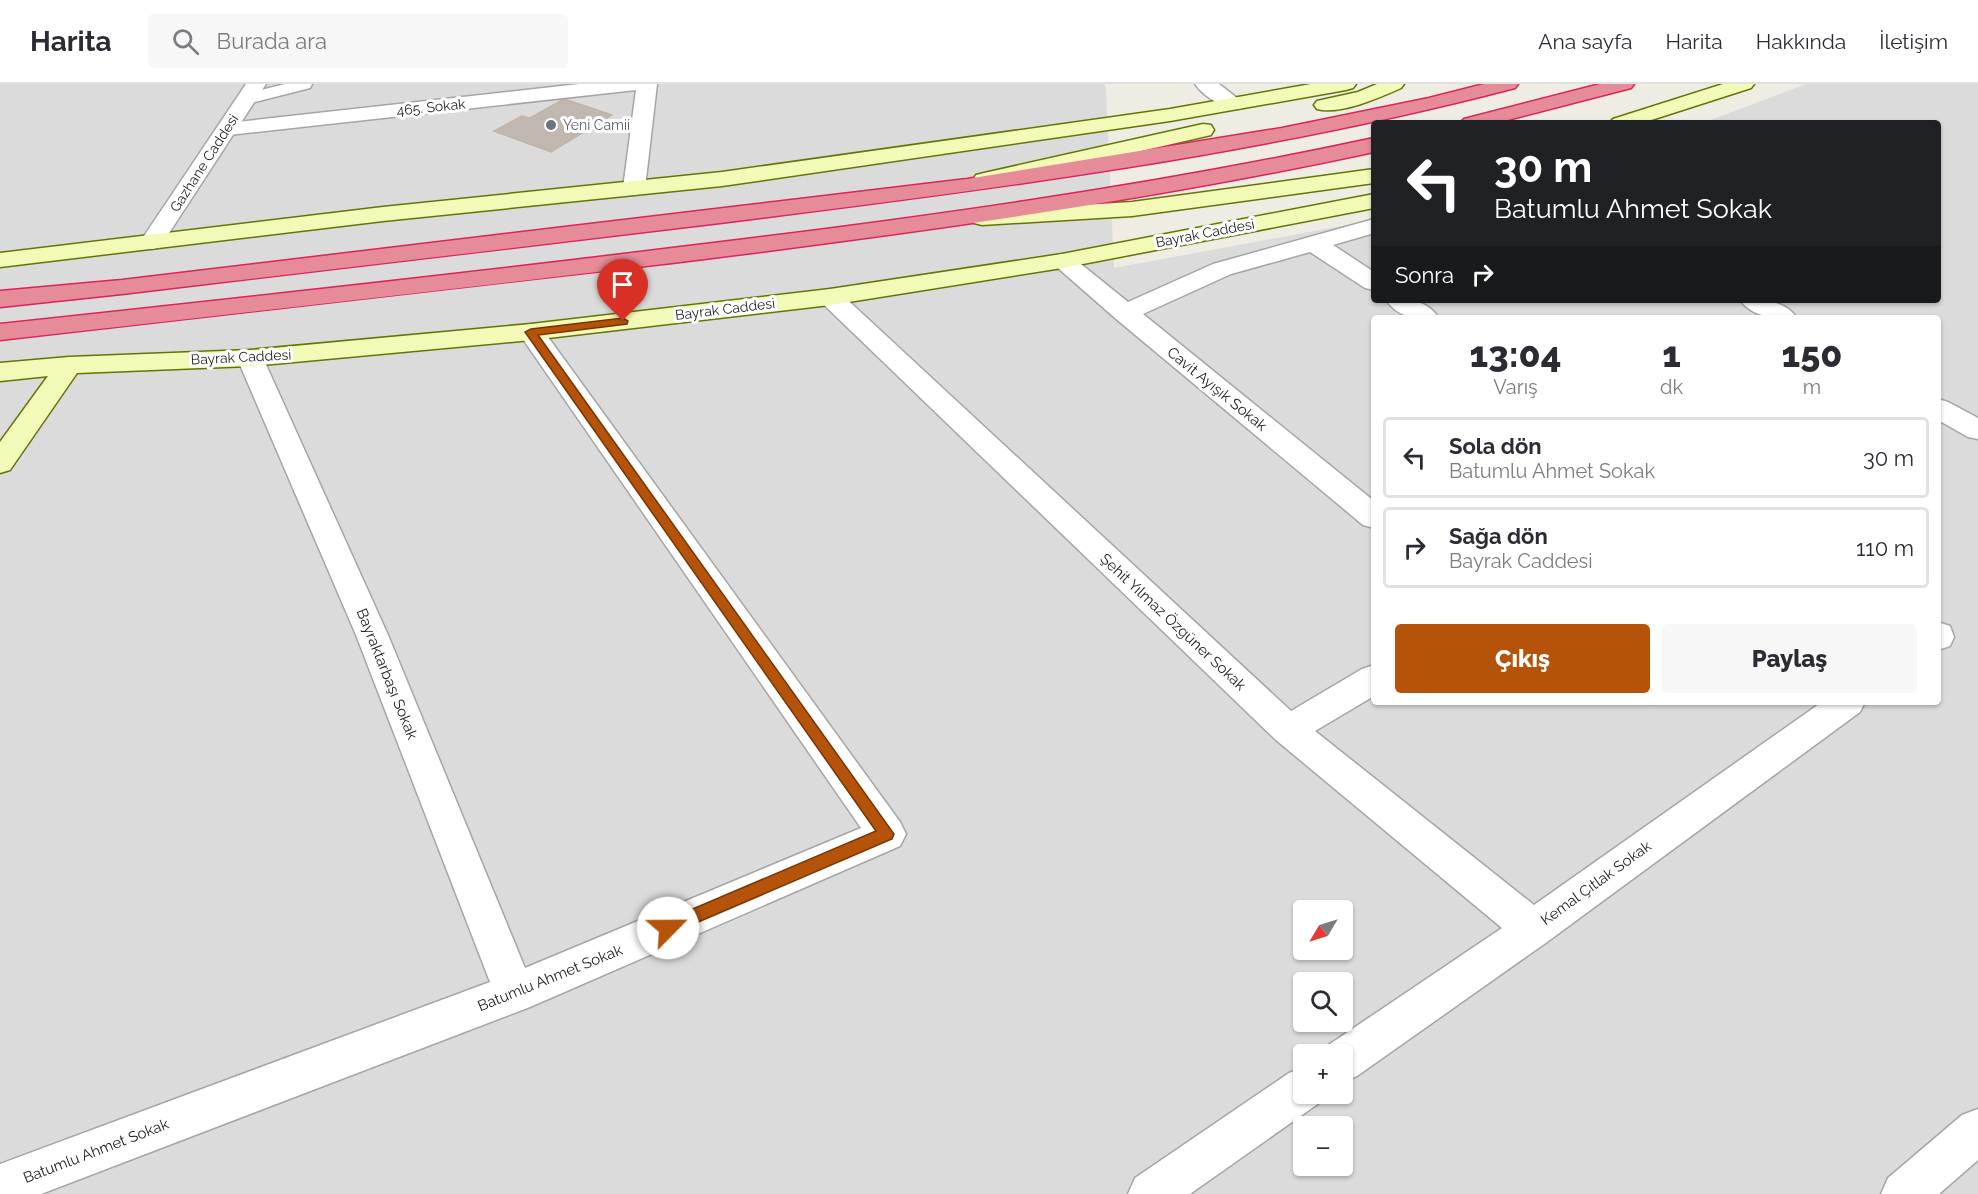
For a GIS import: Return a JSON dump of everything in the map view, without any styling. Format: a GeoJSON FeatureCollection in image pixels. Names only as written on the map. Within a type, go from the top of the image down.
{"type":"FeatureCollection","features":[{"type":"Feature","properties":{"kind":"highway"},"geometry":{"type":"LineString","coordinates":[[0,299],[122,287],[955,188],[1282,134],[1430,104],[1508,84]]}},
{"type":"Feature","properties":{"kind":"highway"},"geometry":{"type":"LineString","coordinates":[[1483,120],[1624,84]]}},
{"type":"Feature","properties":{"kind":"highway"},"geometry":{"type":"LineString","coordinates":[[0,333],[548,271],[971,218],[1303,160],[1371,146]]}},
{"type":"Feature","properties":{"kind":"main road"},"geometry":{"type":"LineString","coordinates":[[0,260],[395,213],[745,176],[1235,104],[1347,84]]}},
{"type":"Feature","properties":{"kind":"main road"},"geometry":{"type":"LineString","coordinates":[[955,188],[1064,160],[1364,97],[1394,84]]}},
{"type":"Feature","properties":{"kind":"main road"},"geometry":{"type":"LineString","coordinates":[[1630,120],[1744,84]]}},
{"type":"Feature","properties":{"kind":"main road"},"geometry":{"type":"LineString","coordinates":[[971,218],[1132,209],[1371,176]]}},
{"type":"Feature","properties":{"kind":"main road","name":"Bayrak Caddesi"},"geometry":{"type":"LineString","coordinates":[[0,372],[69,365],[250,358],[531,332],[830,297],[1062,261],[1371,202]]}},
{"type":"Feature","properties":{"kind":"main road"},"geometry":{"type":"LineString","coordinates":[[0,463],[69,365]]}},
{"type":"Feature","properties":{"kind":"street","name":"465. Sokak"},"geometry":{"type":"LineString","coordinates":[[228,129],[634,84]]}},
{"type":"Feature","properties":{"kind":"street"},"geometry":{"type":"LineString","coordinates":[[634,188],[647,84]]}},
{"type":"Feature","properties":{"kind":"street"},"geometry":{"type":"LineString","coordinates":[[1205,84],[1235,104]]}},
{"type":"Feature","properties":{"kind":"street","name":"Gazhane Caddesi"},"geometry":{"type":"LineString","coordinates":[[152,242],[251,91]]}},
{"type":"Feature","properties":{"kind":"street"},"geometry":{"type":"LineString","coordinates":[[1124,313],[1221,269],[1371,227]]}},
{"type":"Feature","properties":{"kind":"street"},"geometry":{"type":"LineString","coordinates":[[1313,243],[1371,281]]}},
{"type":"Feature","properties":{"kind":"street","name":"Cavit Ayışık Sokak"},"geometry":{"type":"LineString","coordinates":[[1062,261],[1371,514]]}},
{"type":"Feature","properties":{"kind":"street","name":"Şehit Yılmaz Özgüner Sokak"},"geometry":{"type":"LineString","coordinates":[[830,297],[1288,730],[1533,929]]}},
{"type":"Feature","properties":{"kind":"street"},"geometry":{"type":"LineString","coordinates":[[1404,303],[1422,315]]}},
{"type":"Feature","properties":{"kind":"street"},"geometry":{"type":"LineString","coordinates":[[1758,303],[1779,315]]}},
{"type":"Feature","properties":{"kind":"street","name":"Batumlu Ahmet Sokak"},"geometry":{"type":"LineString","coordinates":[[2,1184],[515,993],[887,834],[531,332]]}},
{"type":"Feature","properties":{"kind":"street","name":"Bayraktarbaşı Sokak"},"geometry":{"type":"LineString","coordinates":[[250,358],[372,635],[515,993]]}},
{"type":"Feature","properties":{"kind":"street"},"geometry":{"type":"LineString","coordinates":[[1941,410],[1978,430]]}},
{"type":"Feature","properties":{"kind":"street"},"geometry":{"type":"LineString","coordinates":[[1288,730],[1371,681]]}},
{"type":"Feature","properties":{"kind":"street","name":"Kemal Çıtlak Sokak"},"geometry":{"type":"LineString","coordinates":[[1353,1053],[1533,929],[1844,705]]}},
{"type":"Feature","properties":{"kind":"street"},"geometry":{"type":"LineString","coordinates":[[1150,1194],[1293,1096]]}},
{"type":"Feature","properties":{"kind":"street"},"geometry":{"type":"LineString","coordinates":[[1904,1194],[1978,1131]]}},
{"type":"Feature","properties":{"kind":"lane"},"geometry":{"type":"LineString","coordinates":[[251,91],[304,84]]}},
{"type":"Feature","properties":{"kind":"shaded area"},"geometry":{"type":"Polygon","coordinates":[[[0,84],[1104,84],[1114,268],[1371,221],[1371,303],[1941,303],[1941,120],[1711,120],[1806,84],[1978,84],[1978,1194],[0,1194],[0,84]]]}},
{"type":"Feature","properties":{"kind":"building","name":"Yeni Camii"},"geometry":{"type":"Polygon","coordinates":[[[564,99],[612,115],[551,152],[494,131],[522,116],[530,118],[564,99]]]}},
{"type":"Feature","properties":{"kind":"place","name":"Yeni Camii"},"geometry":{"type":"Point","coordinates":[551,125]}},
{"type":"Feature","properties":{"kind":"route"},"geometry":{"type":"LineString","coordinates":[[623,321],[531,332],[887,834],[668,928]]}}]}
